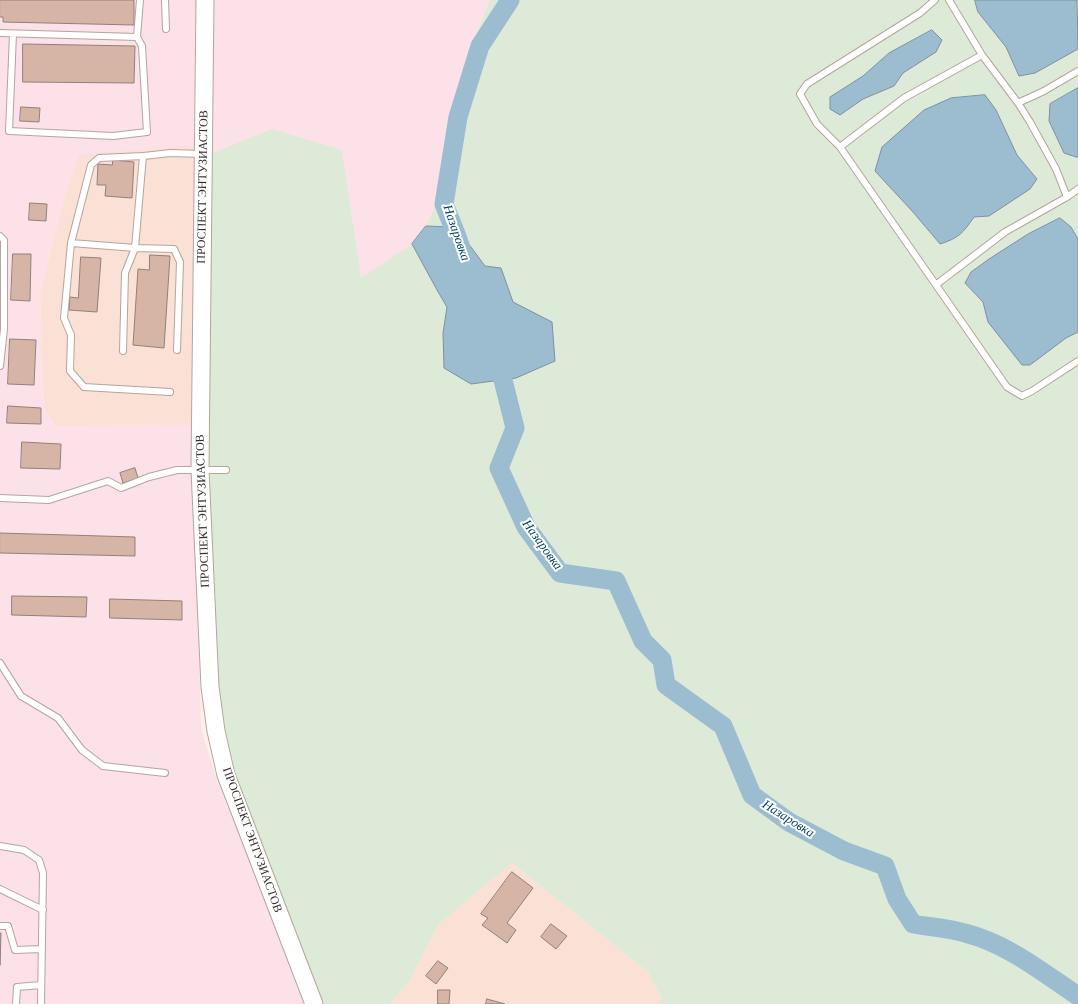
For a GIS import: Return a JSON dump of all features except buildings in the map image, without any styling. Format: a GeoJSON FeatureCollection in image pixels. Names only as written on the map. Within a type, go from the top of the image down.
{"type":"FeatureCollection","features":[{"type":"Feature","properties":{"kind":"street","name":"ПРОСПЕКТ ЭНТУЗИАСТОВ"},"geometry":{"type":"LineString","coordinates":[[205,0],[200,470],[210,687],[216,731],[226,775],[314,1004]]}},
{"type":"Feature","properties":{"kind":"lane"},"geometry":{"type":"LineString","coordinates":[[13,34],[9,131],[113,136],[147,132],[142,46],[137,37],[140,0]]}},
{"type":"Feature","properties":{"kind":"lane"},"geometry":{"type":"LineString","coordinates":[[165,0],[166,29]]}},
{"type":"Feature","properties":{"kind":"lane"},"geometry":{"type":"LineString","coordinates":[[934,0],[920,13],[807,84],[800,94],[817,124],[840,147],[937,284],[1007,387],[1022,396],[1078,361]]}},
{"type":"Feature","properties":{"kind":"lane"},"geometry":{"type":"LineString","coordinates":[[949,0],[982,55],[1018,103],[1030,122],[1056,169],[1067,197]]}},
{"type":"Feature","properties":{"kind":"lane"},"geometry":{"type":"LineString","coordinates":[[0,33],[137,37]]}},
{"type":"Feature","properties":{"kind":"lane"},"geometry":{"type":"LineString","coordinates":[[840,147],[904,98],[982,55]]}},
{"type":"Feature","properties":{"kind":"lane"},"geometry":{"type":"LineString","coordinates":[[1018,103],[1044,91],[1078,71]]}},
{"type":"Feature","properties":{"kind":"lane"},"geometry":{"type":"LineString","coordinates":[[170,392],[84,387],[70,371],[70,335],[64,318],[71,243],[91,165],[100,158],[170,153],[203,154]]}},
{"type":"Feature","properties":{"kind":"lane"},"geometry":{"type":"LineString","coordinates":[[123,352],[125,273],[135,248],[143,156]]}},
{"type":"Feature","properties":{"kind":"lane"},"geometry":{"type":"LineString","coordinates":[[937,284],[1005,232],[1067,197],[1078,189]]}},
{"type":"Feature","properties":{"kind":"lane"},"geometry":{"type":"LineString","coordinates":[[0,236],[4,240],[4,329],[0,366]]}},
{"type":"Feature","properties":{"kind":"lane"},"geometry":{"type":"LineString","coordinates":[[71,243],[135,248],[174,249],[180,262],[177,350]]}},
{"type":"Feature","properties":{"kind":"lane"},"geometry":{"type":"LineString","coordinates":[[0,498],[49,500],[108,481],[120,488],[149,477],[177,470],[226,470]]}},
{"type":"Feature","properties":{"kind":"lane"},"geometry":{"type":"LineString","coordinates":[[0,663],[21,696],[58,718],[82,750],[103,766],[165,773]]}},
{"type":"Feature","properties":{"kind":"lane"},"geometry":{"type":"LineString","coordinates":[[0,846],[24,850],[39,860],[44,873],[41,1004]]}},
{"type":"Feature","properties":{"kind":"lane"},"geometry":{"type":"LineString","coordinates":[[0,889],[43,910]]}},
{"type":"Feature","properties":{"kind":"lane"},"geometry":{"type":"LineString","coordinates":[[0,926],[8,926],[15,950],[42,949]]}},
{"type":"Feature","properties":{"kind":"lane"},"geometry":{"type":"LineString","coordinates":[[16,1004],[17,987],[42,985]]}},
{"type":"Feature","properties":{"kind":"shaded area"},"geometry":{"type":"Polygon","coordinates":[[[0,0],[199,0],[198,145],[79,155],[63,203],[40,294],[44,408],[55,426],[193,425],[201,729],[216,778],[308,1004],[0,1004],[0,0]]]}},
{"type":"Feature","properties":{"kind":"shaded area"},"geometry":{"type":"Polygon","coordinates":[[[213,0],[490,0],[474,40],[450,115],[442,158],[436,204],[426,226],[412,244],[361,279],[342,150],[210,154],[213,0]]]}},
{"type":"Feature","properties":{"kind":"shaded area"},"geometry":{"type":"Polygon","coordinates":[[[198,145],[193,425],[55,426],[44,408],[40,294],[63,203],[79,154],[198,145]]]}},
{"type":"Feature","properties":{"kind":"shaded area"},"geometry":{"type":"Polygon","coordinates":[[[512,863],[648,972],[662,999],[659,1004],[390,1004],[408,983],[439,924],[512,863]]]}},
{"type":"Feature","properties":{"kind":"green space"},"geometry":{"type":"Polygon","coordinates":[[[490,0],[975,0],[978,12],[1006,47],[1019,76],[1035,73],[1078,49],[1078,88],[1050,104],[1076,157],[1078,157],[1078,239],[1071,227],[1060,218],[1028,234],[989,259],[971,272],[965,283],[983,302],[988,322],[1066,338],[1078,332],[1078,1004],[659,1004],[662,999],[648,972],[512,863],[439,924],[408,983],[390,1004],[321,1004],[231,772],[221,729],[206,467],[210,154],[272,129],[342,150],[361,278],[412,244],[447,307],[443,333],[552,322],[513,302],[501,268],[485,266],[465,239],[451,227],[426,226],[436,204],[442,158],[450,115],[474,40],[490,0]],[[936,52],[889,53],[863,76],[830,97],[840,115],[863,99],[894,86],[903,73],[936,52]],[[996,110],[913,212],[940,244],[974,217],[989,216],[1037,179],[1017,155],[996,110]]]}},
{"type":"Feature","properties":{"kind":"water"},"geometry":{"type":"Polygon","coordinates":[[[975,0],[1077,0],[1078,49],[1035,73],[1019,76],[1006,47],[978,12],[975,0]]]}},
{"type":"Feature","properties":{"kind":"water"},"geometry":{"type":"Polygon","coordinates":[[[932,30],[942,40],[936,52],[903,73],[894,86],[863,99],[840,115],[830,109],[830,97],[863,76],[889,53],[932,30]]]}},
{"type":"Feature","properties":{"kind":"water"},"geometry":{"type":"Polygon","coordinates":[[[1078,88],[1078,157],[1076,157],[1064,153],[1049,121],[1050,104],[1078,88]]]}},
{"type":"Feature","properties":{"kind":"water"},"geometry":{"type":"Polygon","coordinates":[[[985,95],[996,110],[1017,155],[1037,179],[1030,189],[989,216],[974,217],[960,234],[952,240],[940,244],[875,171],[882,147],[924,110],[951,98],[985,95]]]}},
{"type":"Feature","properties":{"kind":"water"},"geometry":{"type":"Polygon","coordinates":[[[1060,218],[1071,227],[1078,239],[1078,332],[1066,338],[1030,365],[1022,365],[988,322],[983,302],[965,283],[971,272],[989,259],[1028,234],[1060,218]]]}},
{"type":"Feature","properties":{"kind":"water"},"geometry":{"type":"Polygon","coordinates":[[[426,226],[451,227],[465,239],[485,266],[501,268],[513,302],[552,322],[555,361],[516,378],[471,384],[444,368],[443,333],[447,307],[412,244],[426,226]]]}},
{"type":"Feature","properties":{"kind":"waterway","name":"Назаровка"},"geometry":{"type":"LineString","coordinates":[[463,254],[444,204],[458,117],[480,46],[510,0]]}},
{"type":"Feature","properties":{"kind":"waterway","name":"Назаровка"},"geometry":{"type":"LineString","coordinates":[[497,356],[515,428],[499,468],[526,527],[560,573],[616,581],[643,641],[662,660],[666,685],[723,726],[752,795],[789,822],[844,851],[885,866],[897,899],[913,924],[959,931],[996,944],[1038,968],[1078,996]]}}]}
